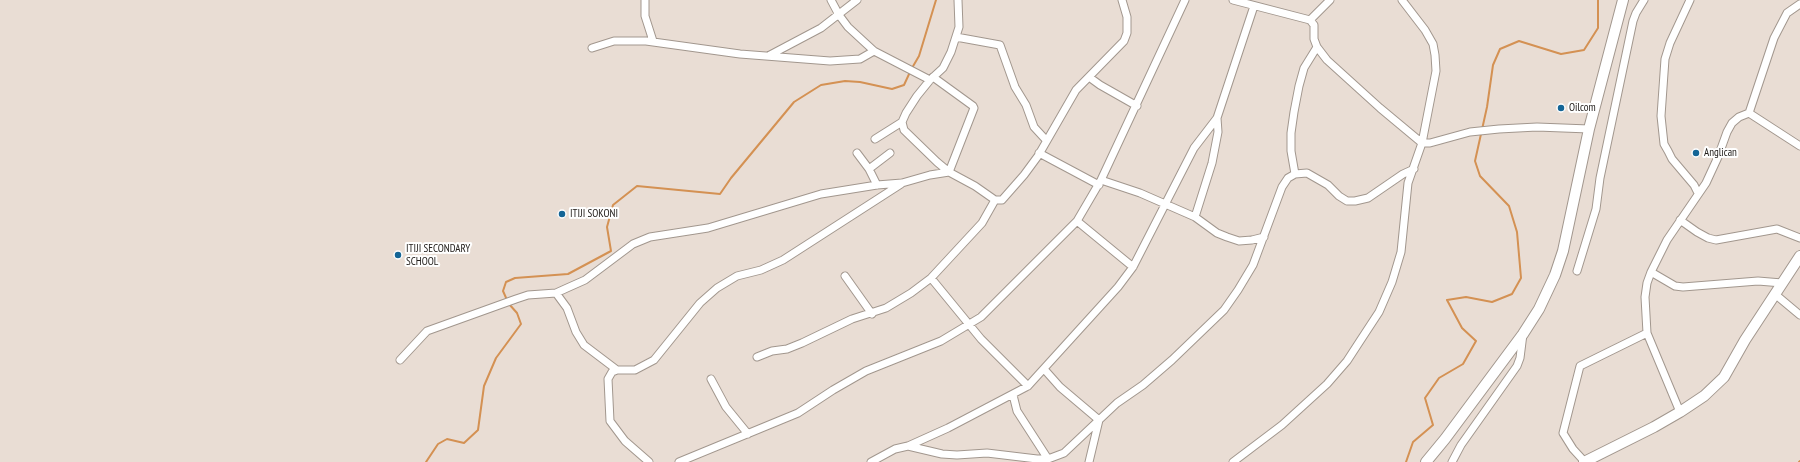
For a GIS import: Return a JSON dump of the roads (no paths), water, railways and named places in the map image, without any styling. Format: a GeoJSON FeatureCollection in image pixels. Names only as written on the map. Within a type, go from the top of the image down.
{"type":"FeatureCollection","features":[{"type":"Feature","properties":{"kind":"main road"},"geometry":{"type":"LineString","coordinates":[[1426,462],[1446,439],[1523,334],[1539,309],[1555,276],[1563,251],[1589,129],[1623,0]]}},
{"type":"Feature","properties":{"kind":"main road"},"geometry":{"type":"LineString","coordinates":[[1585,462],[1654,428],[1704,396],[1724,377],[1745,340],[1776,295],[1800,256]]}},
{"type":"Feature","properties":{"kind":"street"},"geometry":{"type":"LineString","coordinates":[[645,0],[646,16],[653,41]]}},
{"type":"Feature","properties":{"kind":"street"},"geometry":{"type":"LineString","coordinates":[[831,0],[839,15],[855,34],[874,51],[906,68],[932,79],[973,106],[974,108],[949,172]]}},
{"type":"Feature","properties":{"kind":"street"},"geometry":{"type":"LineString","coordinates":[[770,56],[806,37],[839,15],[857,0]]}},
{"type":"Feature","properties":{"kind":"street"},"geometry":{"type":"LineString","coordinates":[[875,140],[902,122],[906,113],[932,79],[943,68],[959,27],[958,0]]}},
{"type":"Feature","properties":{"kind":"street"},"geometry":{"type":"LineString","coordinates":[[902,122],[904,130],[949,172],[975,186],[995,200],[1002,200],[1024,175],[1039,153],[1076,90],[1126,37],[1127,17],[1122,0]]}},
{"type":"Feature","properties":{"kind":"street"},"geometry":{"type":"LineString","coordinates":[[679,462],[798,414],[833,390],[866,372],[941,341],[981,316],[1077,221],[1100,183],[1185,0]]}},
{"type":"Feature","properties":{"kind":"street"},"geometry":{"type":"LineString","coordinates":[[1233,0],[1310,20],[1314,25],[1314,39],[1317,47],[1327,60],[1380,108],[1422,143],[1430,143],[1470,132],[1499,128],[1537,127],[1589,129]]}},
{"type":"Feature","properties":{"kind":"street"},"geometry":{"type":"LineString","coordinates":[[1310,20],[1330,0]]}},
{"type":"Feature","properties":{"kind":"street"},"geometry":{"type":"LineString","coordinates":[[1233,462],[1282,425],[1328,384],[1346,361],[1379,312],[1392,282],[1401,252],[1408,182],[1414,169],[1422,143],[1436,71],[1435,55],[1432,44],[1425,30],[1402,0]]}},
{"type":"Feature","properties":{"kind":"street"},"geometry":{"type":"LineString","coordinates":[[1577,271],[1596,209],[1600,178],[1633,21],[1644,0]]}},
{"type":"Feature","properties":{"kind":"street"},"geometry":{"type":"LineString","coordinates":[[1690,0],[1670,43],[1665,59],[1661,116],[1664,144],[1672,160],[1694,185],[1698,193]]}},
{"type":"Feature","properties":{"kind":"street"},"geometry":{"type":"LineString","coordinates":[[1749,113],[1769,49],[1776,32],[1787,13],[1800,4]]}},
{"type":"Feature","properties":{"kind":"street"},"geometry":{"type":"LineString","coordinates":[[871,462],[895,449],[908,446],[1028,386],[1092,317],[1133,267],[1194,148],[1217,118],[1254,6]]}},
{"type":"Feature","properties":{"kind":"street"},"geometry":{"type":"LineString","coordinates":[[956,37],[1000,45],[1015,87],[1026,105],[1034,126],[1046,140]]}},
{"type":"Feature","properties":{"kind":"street"},"geometry":{"type":"LineString","coordinates":[[592,48],[614,41],[653,41],[704,49],[830,61],[860,59],[874,51]]}},
{"type":"Feature","properties":{"kind":"street"},"geometry":{"type":"LineString","coordinates":[[1295,174],[1290,151],[1294,112],[1304,68],[1317,47]]}},
{"type":"Feature","properties":{"kind":"street"},"geometry":{"type":"LineString","coordinates":[[1089,77],[1100,86],[1137,106]]}},
{"type":"Feature","properties":{"kind":"street"},"geometry":{"type":"LineString","coordinates":[[1680,412],[1647,334],[1645,297],[1647,283],[1667,240],[1706,183],[1727,132],[1739,117],[1749,113]]}},
{"type":"Feature","properties":{"kind":"street"},"geometry":{"type":"LineString","coordinates":[[1749,113],[1800,146]]}},
{"type":"Feature","properties":{"kind":"street"},"geometry":{"type":"LineString","coordinates":[[1195,217],[1212,163],[1218,132],[1217,118]]}},
{"type":"Feature","properties":{"kind":"street"},"geometry":{"type":"LineString","coordinates":[[857,153],[869,169],[877,185]]}},
{"type":"Feature","properties":{"kind":"street"},"geometry":{"type":"LineString","coordinates":[[869,169],[890,153]]}},
{"type":"Feature","properties":{"kind":"street"},"geometry":{"type":"LineString","coordinates":[[1039,153],[1100,183],[1127,188],[1195,217],[1217,233],[1227,237],[1239,241],[1252,240],[1264,236]]}},
{"type":"Feature","properties":{"kind":"street"},"geometry":{"type":"LineString","coordinates":[[908,446],[942,454],[957,455],[977,452],[1014,457],[1048,459],[1064,453],[1099,420],[1172,360],[1224,310],[1253,265],[1282,187],[1288,178],[1295,174],[1307,173],[1328,184],[1339,196],[1347,201],[1355,201],[1368,198],[1403,174],[1414,169]]}},
{"type":"Feature","properties":{"kind":"street"},"geometry":{"type":"LineString","coordinates":[[400,360],[427,331],[528,295],[556,293],[585,280],[619,253],[642,239],[657,235],[708,228],[805,198],[839,190],[902,183],[930,175],[949,172]]}},
{"type":"Feature","properties":{"kind":"street"},"geometry":{"type":"LineString","coordinates":[[649,462],[625,441],[610,421],[608,379],[612,372],[617,370],[636,370],[654,360],[700,303],[717,288],[737,276],[761,270],[784,260],[902,183]]}},
{"type":"Feature","properties":{"kind":"street"},"geometry":{"type":"LineString","coordinates":[[757,357],[772,351],[794,347],[852,319],[872,314],[911,293],[931,278],[982,223],[995,200]]}},
{"type":"Feature","properties":{"kind":"street"},"geometry":{"type":"LineString","coordinates":[[1680,220],[1697,232],[1708,238],[1716,240],[1777,229],[1800,238]]}},
{"type":"Feature","properties":{"kind":"street"},"geometry":{"type":"LineString","coordinates":[[1077,221],[1133,267]]}},
{"type":"Feature","properties":{"kind":"street"},"geometry":{"type":"LineString","coordinates":[[1651,272],[1671,284],[1683,287],[1758,281],[1782,283]]}},
{"type":"Feature","properties":{"kind":"street"},"geometry":{"type":"LineString","coordinates":[[845,276],[872,314]]}},
{"type":"Feature","properties":{"kind":"street"},"geometry":{"type":"LineString","coordinates":[[931,278],[990,349],[1028,386]]}},
{"type":"Feature","properties":{"kind":"street"},"geometry":{"type":"LineString","coordinates":[[556,293],[567,308],[580,339],[591,351],[617,370]]}},
{"type":"Feature","properties":{"kind":"street"},"geometry":{"type":"LineString","coordinates":[[1776,295],[1800,315]]}},
{"type":"Feature","properties":{"kind":"street"},"geometry":{"type":"LineString","coordinates":[[1452,462],[1461,444],[1517,366],[1520,358],[1523,334]]}},
{"type":"Feature","properties":{"kind":"street"},"geometry":{"type":"LineString","coordinates":[[1585,462],[1563,433],[1580,366],[1647,334]]}},
{"type":"Feature","properties":{"kind":"street"},"geometry":{"type":"LineString","coordinates":[[1044,368],[1060,387],[1099,420]]}},
{"type":"Feature","properties":{"kind":"street"},"geometry":{"type":"LineString","coordinates":[[711,379],[719,397],[748,434]]}},
{"type":"Feature","properties":{"kind":"street"},"geometry":{"type":"LineString","coordinates":[[1013,394],[1017,410],[1048,459]]}},
{"type":"Feature","properties":{"kind":"street"},"geometry":{"type":"LineString","coordinates":[[1089,462],[1099,420]]}},
{"type":"Feature","properties":{"kind":"waterway"},"geometry":{"type":"LineString","coordinates":[[912,68],[919,56],[936,0]]}},
{"type":"Feature","properties":{"kind":"waterway"},"geometry":{"type":"LineString","coordinates":[[1406,462],[1413,442],[1433,425],[1425,398],[1439,378],[1463,364],[1476,341],[1462,328],[1447,300],[1466,297],[1492,302],[1512,294],[1521,278],[1517,232],[1509,206],[1480,176],[1475,161],[1487,107],[1493,65],[1500,49],[1519,41],[1561,54],[1584,50],[1598,28],[1598,0]]}},
{"type":"Feature","properties":{"kind":"waterway"},"geometry":{"type":"LineString","coordinates":[[507,300],[503,291],[506,282],[515,278],[568,274],[611,251],[607,227],[613,205],[637,186],[720,194],[731,178],[794,102],[821,85],[845,81],[860,82],[892,89],[904,85],[910,72]]}},
{"type":"Feature","properties":{"kind":"waterway"},"geometry":{"type":"LineString","coordinates":[[426,462],[438,444],[447,439],[464,443],[478,430],[484,386],[496,358],[521,324],[517,313],[509,304]]}},
{"type":"Feature","properties":{"kind":"place","name":"Oilcom"},"geometry":{"type":"Point","coordinates":[1561,108]}},
{"type":"Feature","properties":{"kind":"place","name":"Anglican"},"geometry":{"type":"Point","coordinates":[1696,153]}},
{"type":"Feature","properties":{"kind":"place","name":"ITIJI SOKONI"},"geometry":{"type":"Point","coordinates":[562,214]}},
{"type":"Feature","properties":{"kind":"place","name":"ITIJI SECONDARY SCHOOL"},"geometry":{"type":"Point","coordinates":[398,255]}}]}
